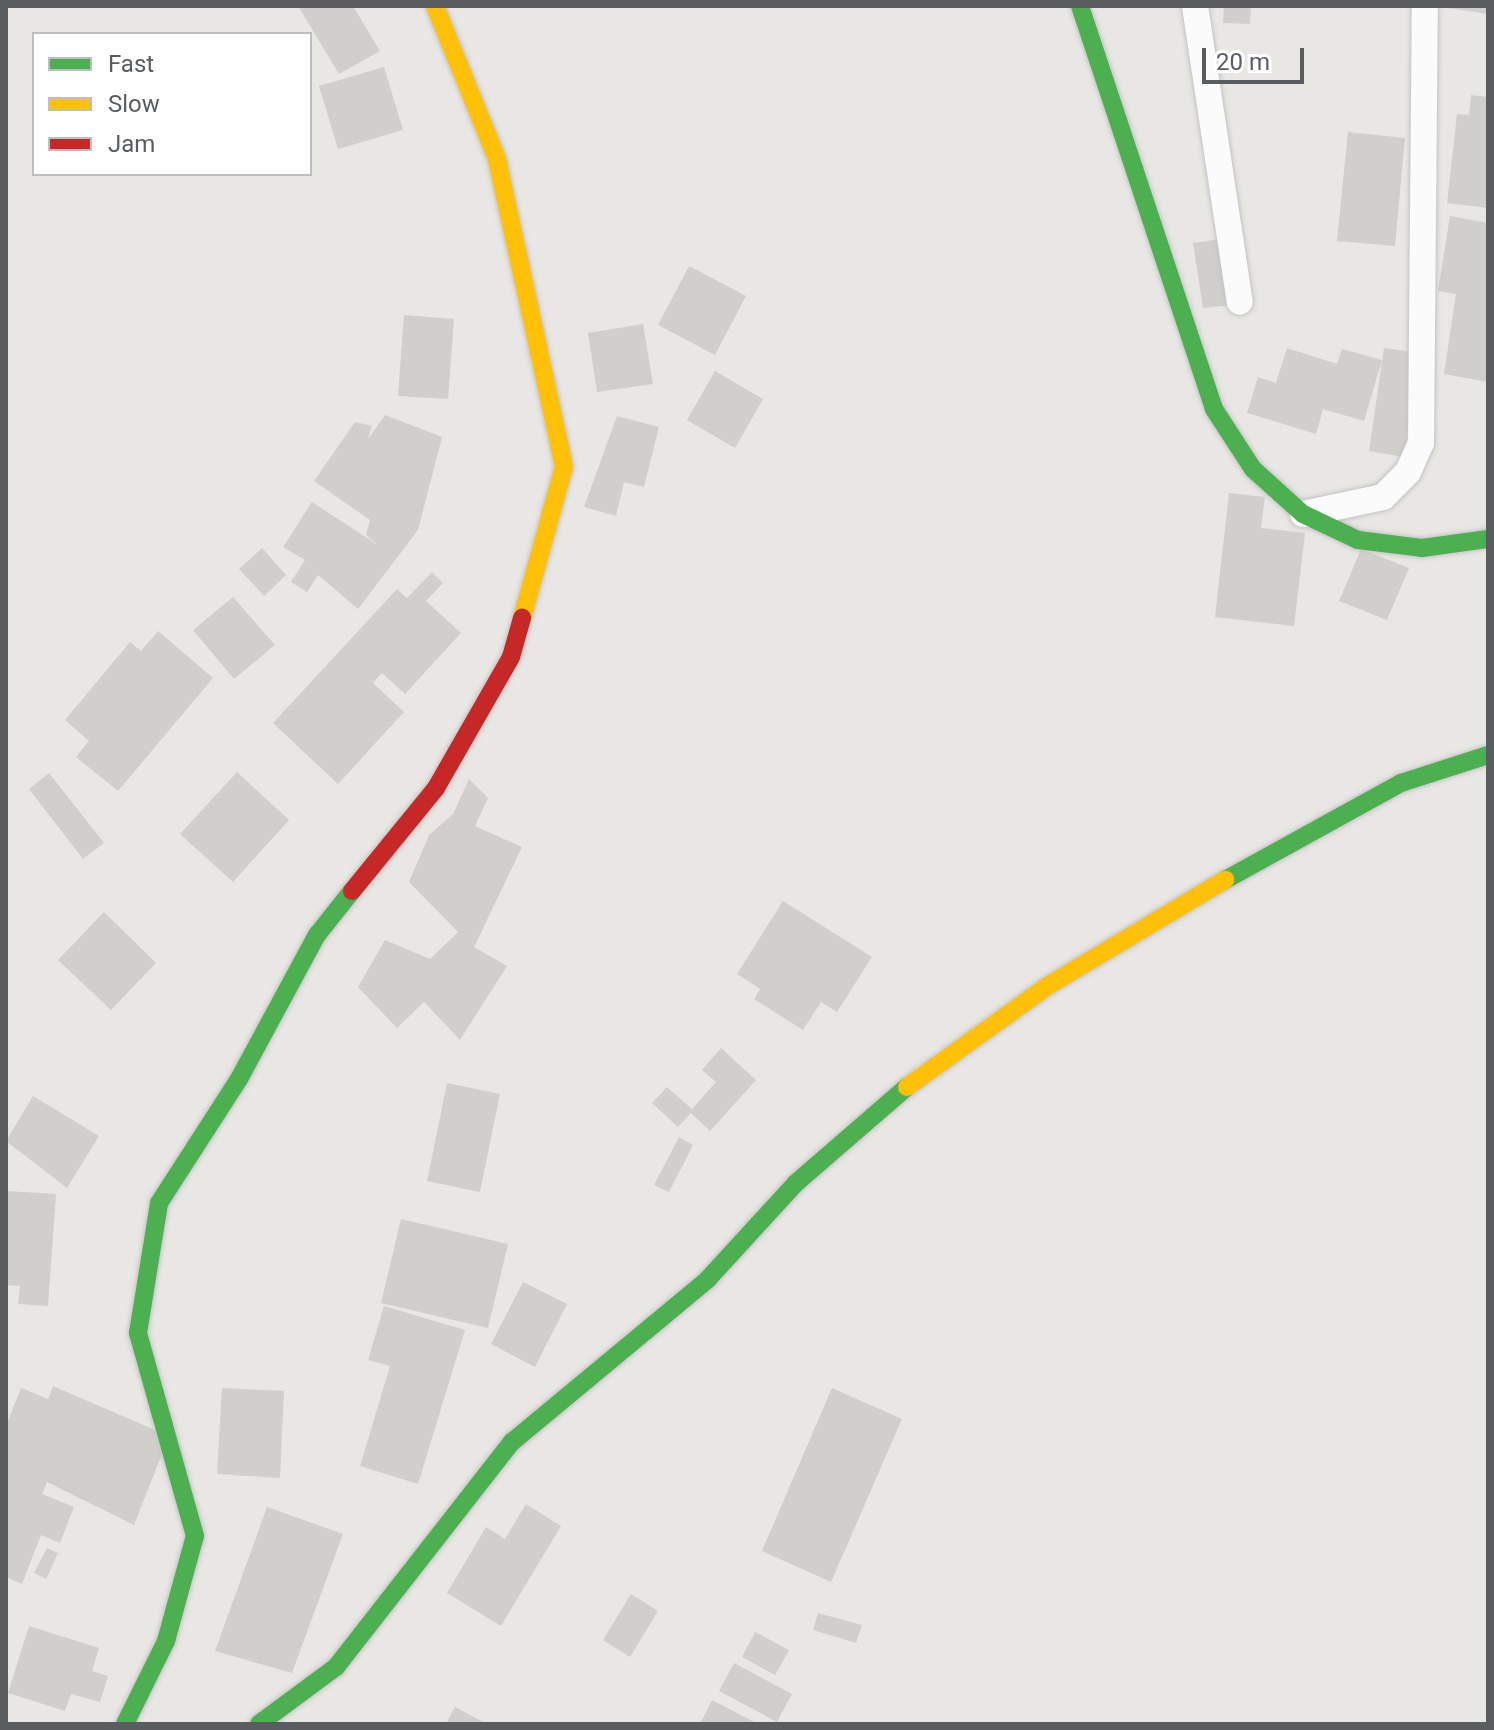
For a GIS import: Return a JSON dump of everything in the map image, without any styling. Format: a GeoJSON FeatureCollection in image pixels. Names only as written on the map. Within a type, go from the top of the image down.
{"type":"FeatureCollection","features":[{"type":"Feature","properties":{"kind":"street"},"geometry":{"type":"LineString","coordinates":[[125,1724],[166,1641],[195,1536],[138,1333],[159,1203],[239,1079],[317,935],[436,788],[511,657],[564,467],[497,159],[435,6]]}},
{"type":"Feature","properties":{"kind":"street"},"geometry":{"type":"LineString","coordinates":[[1080,6],[1214,409],[1253,469],[1303,514],[1328,530],[1392,547],[1488,539]]}},
{"type":"Feature","properties":{"kind":"street"},"geometry":{"type":"LineString","coordinates":[[1195,6],[1240,302]]}},
{"type":"Feature","properties":{"kind":"street"},"geometry":{"type":"LineString","coordinates":[[1303,514],[1383,497],[1408,472],[1421,443],[1425,6]]}},
{"type":"Feature","properties":{"kind":"street"},"geometry":{"type":"LineString","coordinates":[[259,1724],[336,1667],[512,1442],[708,1279],[796,1183],[900,1092],[1046,987],[1249,866],[1401,783],[1488,755]]}},
{"type":"Feature","properties":{"kind":"building"},"geometry":{"type":"Polygon","coordinates":[[[298,6],[353,6],[380,51],[339,74],[298,6]]]}},
{"type":"Feature","properties":{"kind":"building"},"geometry":{"type":"Polygon","coordinates":[[[1224,6],[1251,6],[1250,24],[1223,23],[1224,6]]]}},
{"type":"Feature","properties":{"kind":"building"},"geometry":{"type":"Polygon","coordinates":[[[1488,6],[1488,14],[1448,8],[1488,6]]]}},
{"type":"Feature","properties":{"kind":"building"},"geometry":{"type":"Polygon","coordinates":[[[384,67],[403,130],[338,149],[319,86],[384,67]]]}},
{"type":"Feature","properties":{"kind":"building"},"geometry":{"type":"Polygon","coordinates":[[[1471,95],[1488,97],[1488,208],[1447,203],[1457,114],[1469,115],[1471,95]]]}},
{"type":"Feature","properties":{"kind":"building"},"geometry":{"type":"Polygon","coordinates":[[[1348,132],[1405,138],[1395,246],[1337,241],[1348,132]]]}},
{"type":"Feature","properties":{"kind":"building"},"geometry":{"type":"Polygon","coordinates":[[[1450,216],[1488,223],[1488,382],[1444,374],[1456,294],[1438,291],[1450,216]]]}},
{"type":"Feature","properties":{"kind":"building"},"geometry":{"type":"Polygon","coordinates":[[[1221,239],[1231,305],[1203,308],[1193,243],[1221,239]]]}},
{"type":"Feature","properties":{"kind":"building"},"geometry":{"type":"Polygon","coordinates":[[[689,266],[746,296],[715,355],[658,325],[689,266]]]}},
{"type":"Feature","properties":{"kind":"building"},"geometry":{"type":"Polygon","coordinates":[[[404,315],[454,319],[448,399],[398,396],[404,315]]]}},
{"type":"Feature","properties":{"kind":"building"},"geometry":{"type":"Polygon","coordinates":[[[643,324],[653,384],[597,392],[588,333],[643,324]]]}},
{"type":"Feature","properties":{"kind":"building"},"geometry":{"type":"Polygon","coordinates":[[[1287,348],[1337,364],[1342,349],[1382,360],[1364,421],[1323,409],[1316,434],[1247,413],[1258,377],[1276,383],[1287,348]]]}},
{"type":"Feature","properties":{"kind":"building"},"geometry":{"type":"Polygon","coordinates":[[[1384,348],[1419,353],[1404,457],[1369,451],[1384,348]]]}},
{"type":"Feature","properties":{"kind":"building"},"geometry":{"type":"Polygon","coordinates":[[[715,371],[763,399],[735,448],[687,420],[715,371]]]}},
{"type":"Feature","properties":{"kind":"building"},"geometry":{"type":"Polygon","coordinates":[[[385,415],[442,437],[418,530],[358,609],[318,575],[307,592],[291,582],[305,560],[283,547],[312,502],[378,545],[366,535],[370,520],[314,481],[355,422],[372,426],[368,439],[385,415]]]}},
{"type":"Feature","properties":{"kind":"building"},"geometry":{"type":"Polygon","coordinates":[[[617,416],[659,427],[644,487],[624,482],[616,516],[584,507],[617,416]]]}},
{"type":"Feature","properties":{"kind":"building"},"geometry":{"type":"Polygon","coordinates":[[[1229,493],[1265,497],[1261,528],[1305,533],[1294,626],[1215,617],[1229,493]]]}},
{"type":"Feature","properties":{"kind":"building"},"geometry":{"type":"Polygon","coordinates":[[[262,548],[286,575],[264,596],[239,569],[262,548]]]}},
{"type":"Feature","properties":{"kind":"building"},"geometry":{"type":"Polygon","coordinates":[[[1361,549],[1409,568],[1387,620],[1339,601],[1361,549]]]}},
{"type":"Feature","properties":{"kind":"building"},"geometry":{"type":"Polygon","coordinates":[[[432,572],[443,583],[426,601],[461,633],[405,694],[382,673],[373,683],[404,712],[338,784],[273,723],[397,589],[407,598],[432,572]]]}},
{"type":"Feature","properties":{"kind":"building"},"geometry":{"type":"Polygon","coordinates":[[[233,597],[275,645],[234,679],[193,630],[233,597]]]}},
{"type":"Feature","properties":{"kind":"building"},"geometry":{"type":"Polygon","coordinates":[[[158,631],[213,678],[118,791],[76,757],[89,741],[65,720],[130,642],[141,651],[158,631]]]}},
{"type":"Feature","properties":{"kind":"building"},"geometry":{"type":"Polygon","coordinates":[[[237,772],[289,820],[233,882],[180,834],[237,772]]]}},
{"type":"Feature","properties":{"kind":"building"},"geometry":{"type":"Polygon","coordinates":[[[49,773],[104,843],[83,859],[29,789],[49,773]]]}},
{"type":"Feature","properties":{"kind":"building"},"geometry":{"type":"Polygon","coordinates":[[[469,779],[488,798],[475,826],[522,847],[474,947],[507,966],[460,1040],[424,1002],[397,1028],[358,987],[385,940],[430,959],[458,932],[409,882],[429,835],[453,814],[469,779]]]}},
{"type":"Feature","properties":{"kind":"building"},"geometry":{"type":"Polygon","coordinates":[[[783,901],[872,957],[837,1012],[821,1002],[803,1030],[754,999],[760,989],[737,974],[783,901]]]}},
{"type":"Feature","properties":{"kind":"building"},"geometry":{"type":"Polygon","coordinates":[[[104,912],[156,963],[111,1010],[58,960],[104,912]]]}},
{"type":"Feature","properties":{"kind":"building"},"geometry":{"type":"Polygon","coordinates":[[[721,1048],[756,1080],[710,1131],[691,1113],[678,1127],[652,1103],[667,1087],[692,1109],[716,1082],[702,1070],[721,1048]]]}},
{"type":"Feature","properties":{"kind":"building"},"geometry":{"type":"Polygon","coordinates":[[[447,1083],[500,1094],[480,1192],[427,1181],[447,1083]]]}},
{"type":"Feature","properties":{"kind":"building"},"geometry":{"type":"Polygon","coordinates":[[[33,1096],[99,1136],[67,1188],[6,1141],[33,1096]]]}},
{"type":"Feature","properties":{"kind":"building"},"geometry":{"type":"Polygon","coordinates":[[[679,1137],[693,1145],[669,1192],[654,1185],[679,1137]]]}},
{"type":"Feature","properties":{"kind":"building"},"geometry":{"type":"Polygon","coordinates":[[[6,1191],[56,1194],[48,1306],[18,1304],[20,1286],[6,1285],[6,1191]]]}},
{"type":"Feature","properties":{"kind":"building"},"geometry":{"type":"Polygon","coordinates":[[[401,1219],[508,1244],[488,1328],[381,1303],[401,1219]]]}},
{"type":"Feature","properties":{"kind":"building"},"geometry":{"type":"Polygon","coordinates":[[[523,1282],[567,1304],[535,1367],[491,1344],[523,1282]]]}},
{"type":"Feature","properties":{"kind":"building"},"geometry":{"type":"Polygon","coordinates":[[[384,1306],[465,1330],[418,1484],[360,1466],[390,1366],[368,1360],[384,1306]]]}},
{"type":"Feature","properties":{"kind":"building"},"geometry":{"type":"Polygon","coordinates":[[[53,1386],[169,1436],[134,1525],[47,1482],[42,1494],[74,1507],[60,1543],[41,1535],[22,1584],[6,1577],[6,1426],[21,1388],[48,1399],[53,1386]]]}},
{"type":"Feature","properties":{"kind":"building"},"geometry":{"type":"Polygon","coordinates":[[[222,1388],[284,1391],[280,1478],[217,1474],[222,1388]]]}},
{"type":"Feature","properties":{"kind":"building"},"geometry":{"type":"Polygon","coordinates":[[[832,1388],[902,1419],[831,1582],[762,1551],[832,1388]]]}},
{"type":"Feature","properties":{"kind":"building"},"geometry":{"type":"Polygon","coordinates":[[[526,1504],[561,1526],[501,1626],[447,1593],[486,1527],[505,1539],[526,1504]]]}},
{"type":"Feature","properties":{"kind":"building"},"geometry":{"type":"Polygon","coordinates":[[[267,1507],[343,1534],[292,1673],[215,1651],[267,1507]]]}},
{"type":"Feature","properties":{"kind":"building"},"geometry":{"type":"Polygon","coordinates":[[[47,1548],[58,1553],[46,1579],[34,1573],[47,1548]]]}},
{"type":"Feature","properties":{"kind":"building"},"geometry":{"type":"Polygon","coordinates":[[[631,1594],[658,1611],[630,1657],[603,1640],[631,1594]]]}},
{"type":"Feature","properties":{"kind":"building"},"geometry":{"type":"Polygon","coordinates":[[[818,1613],[862,1625],[856,1643],[813,1630],[818,1613]]]}},
{"type":"Feature","properties":{"kind":"building"},"geometry":{"type":"Polygon","coordinates":[[[29,1626],[99,1648],[92,1671],[108,1676],[100,1702],[71,1694],[65,1711],[8,1693],[29,1626]]]}},
{"type":"Feature","properties":{"kind":"building"},"geometry":{"type":"Polygon","coordinates":[[[755,1632],[789,1650],[775,1675],[742,1657],[755,1632]]]}},
{"type":"Feature","properties":{"kind":"building"},"geometry":{"type":"Polygon","coordinates":[[[734,1663],[792,1694],[777,1722],[719,1691],[734,1663]]]}},
{"type":"Feature","properties":{"kind":"building"},"geometry":{"type":"Polygon","coordinates":[[[712,1700],[758,1724],[700,1724],[712,1700]]]}},
{"type":"Feature","properties":{"kind":"building"},"geometry":{"type":"Polygon","coordinates":[[[455,1707],[487,1724],[446,1724],[455,1707]]]}},
{"type":"Feature","properties":{"kind":"traffic: fast"},"geometry":{"type":"LineString","coordinates":[[1080,6],[1214,409],[1253,469],[1303,514],[1358,540],[1422,548],[1488,539]]}},
{"type":"Feature","properties":{"kind":"traffic: fast"},"geometry":{"type":"LineString","coordinates":[[1225,880],[1401,783],[1488,755]]}},
{"type":"Feature","properties":{"kind":"traffic: fast"},"geometry":{"type":"LineString","coordinates":[[125,1724],[166,1641],[195,1536],[138,1333],[159,1203],[239,1079],[317,935],[352,891]]}},
{"type":"Feature","properties":{"kind":"traffic: fast"},"geometry":{"type":"LineString","coordinates":[[259,1724],[336,1667],[512,1442],[708,1279],[796,1183],[907,1087]]}},
{"type":"Feature","properties":{"kind":"traffic: slow"},"geometry":{"type":"LineString","coordinates":[[435,6],[497,159],[564,467],[522,618]]}},
{"type":"Feature","properties":{"kind":"traffic: slow"},"geometry":{"type":"LineString","coordinates":[[907,1087],[1046,987],[1225,880]]}},
{"type":"Feature","properties":{"kind":"traffic: jam"},"geometry":{"type":"LineString","coordinates":[[352,891],[436,788],[511,657],[522,618]]}}]}
